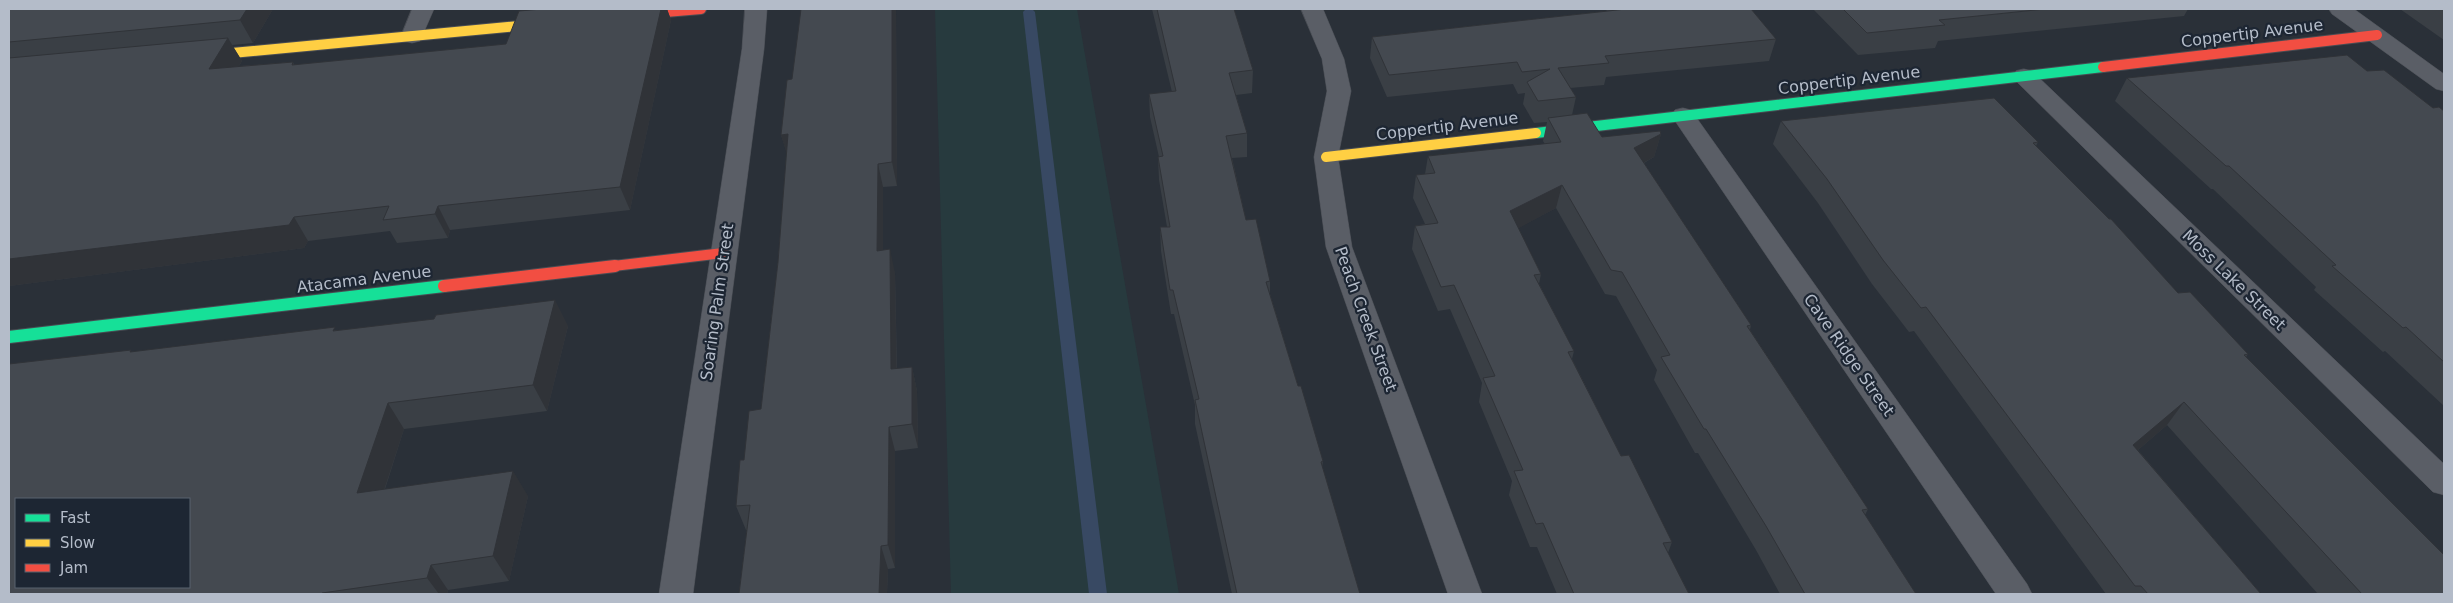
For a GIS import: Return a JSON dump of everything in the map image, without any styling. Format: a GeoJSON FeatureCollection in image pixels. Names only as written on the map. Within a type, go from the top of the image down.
{"type":"FeatureCollection","features":[{"type":"Feature","properties":{"kind":"street"},"geometry":{"type":"LineString","coordinates":[[412,36],[423,9]]}},
{"type":"Feature","properties":{"kind":"street"},"geometry":{"type":"LineString","coordinates":[[622,16],[701,9]]}},
{"type":"Feature","properties":{"kind":"street","name":"Soaring Palm Street"},"geometry":{"type":"LineString","coordinates":[[676,594],[753,49],[756,9]]}},
{"type":"Feature","properties":{"kind":"street","name":"Peach Creek Street"},"geometry":{"type":"LineString","coordinates":[[1312,9],[1333,59],[1339,91],[1326,157],[1338,247],[1465,594]]}},
{"type":"Feature","properties":{"kind":"street"},"geometry":{"type":"LineString","coordinates":[[2340,9],[2444,84]]}},
{"type":"Feature","properties":{"kind":"street"},"geometry":{"type":"LineString","coordinates":[[186,57],[563,22]]}},
{"type":"Feature","properties":{"kind":"street","name":"Coppertip Avenue"},"geometry":{"type":"LineString","coordinates":[[1326,157],[2377,35]]}},
{"type":"Feature","properties":{"kind":"street","name":"Moss Lake Street"},"geometry":{"type":"LineString","coordinates":[[2024,76],[2444,483]]}},
{"type":"Feature","properties":{"kind":"street","name":"Cave Ridge Street"},"geometry":{"type":"LineString","coordinates":[[1682,115],[2015,594]]}},
{"type":"Feature","properties":{"kind":"street","name":"Atacama Avenue"},"geometry":{"type":"LineString","coordinates":[[9,337],[723,253]]}},
{"type":"Feature","properties":{"kind":"green space"},"geometry":{"type":"Polygon","coordinates":[[[935,9],[1077,9],[1179,594],[951,594],[935,9]]]}},
{"type":"Feature","properties":{"kind":"building"},"geometry":{"type":"Polygon","coordinates":[[[9,9],[247,9],[240,20],[9,42],[9,9]]]}},
{"type":"Feature","properties":{"kind":"building"},"geometry":{"type":"Polygon","coordinates":[[[542,9],[661,9],[620,187],[438,206],[435,214],[383,220],[389,206],[294,217],[289,225],[9,259],[9,58],[228,38],[209,69],[293,62],[292,65],[506,44],[519,11],[542,9]]]}},
{"type":"Feature","properties":{"kind":"building"},"geometry":{"type":"Polygon","coordinates":[[[801,9],[892,9],[892,162],[878,164],[877,251],[890,249],[891,369],[912,367],[912,424],[889,427],[888,545],[881,546],[879,594],[739,594],[750,505],[736,506],[740,460],[744,460],[749,411],[761,409],[778,262],[788,134],[781,135],[787,80],[792,79],[801,9]]]}},
{"type":"Feature","properties":{"kind":"building"},"geometry":{"type":"Polygon","coordinates":[[[1157,9],[1234,9],[1253,70],[1229,73],[1247,133],[1226,136],[1246,220],[1256,219],[1270,281],[1266,282],[1298,386],[1301,386],[1360,594],[1237,594],[1195,400],[1199,399],[1173,290],[1170,290],[1160,227],[1170,227],[1158,157],[1163,156],[1149,94],[1176,91],[1157,9]]]}},
{"type":"Feature","properties":{"kind":"building"},"geometry":{"type":"Polygon","coordinates":[[[1626,9],[1751,9],[1776,39],[1605,56],[1609,63],[1558,68],[1576,97],[1538,101],[1527,82],[1550,69],[1522,72],[1517,62],[1389,75],[1372,37],[1626,9]]]}},
{"type":"Feature","properties":{"kind":"building"},"geometry":{"type":"Polygon","coordinates":[[[1843,9],[2045,9],[1939,20],[1945,25],[1867,33],[1843,9]]]}},
{"type":"Feature","properties":{"kind":"building"},"geometry":{"type":"Polygon","coordinates":[[[2347,55],[2367,71],[2384,70],[2433,108],[2439,107],[2444,111],[2444,362],[2406,327],[2403,328],[2332,266],[2336,265],[2229,166],[2226,166],[2127,78],[2347,55]]]}},
{"type":"Feature","properties":{"kind":"building"},"geometry":{"type":"Polygon","coordinates":[[[1994,98],[2038,142],[2033,143],[2111,219],[2178,293],[2190,292],[2248,354],[2244,355],[2444,555],[2444,594],[2362,594],[2184,402],[2133,445],[2261,594],[2148,594],[2141,586],[2135,586],[1926,307],[1921,308],[1883,260],[1827,179],[1781,121],[1994,98]]]}},
{"type":"Feature","properties":{"kind":"building"},"geometry":{"type":"Polygon","coordinates":[[[1587,113],[1602,137],[1660,131],[1661,134],[1634,148],[1751,325],[1747,326],[1868,509],[1862,510],[1916,594],[1805,594],[1766,526],[1661,357],[1670,355],[1622,272],[1611,270],[1562,185],[1510,211],[1541,274],[1534,275],[1574,351],[1568,352],[1621,456],[1629,455],[1672,542],[1663,543],[1689,594],[1574,594],[1543,523],[1536,524],[1514,471],[1523,470],[1483,378],[1495,376],[1454,285],[1441,287],[1415,226],[1438,223],[1416,175],[1435,173],[1428,156],[1561,142],[1548,118],[1587,113]]]}},
{"type":"Feature","properties":{"kind":"building"},"geometry":{"type":"Polygon","coordinates":[[[555,300],[533,385],[388,403],[357,493],[513,471],[493,556],[431,565],[427,578],[322,594],[9,594],[9,364],[131,350],[130,352],[335,327],[333,331],[434,319],[436,315],[555,300]]]}},
{"type":"Feature","properties":{"kind":"waterway"},"geometry":{"type":"LineString","coordinates":[[1029,12],[1098,594]]}},
{"type":"Feature","properties":{"kind":"traffic: fast"},"geometry":{"type":"LineString","coordinates":[[1536,133],[2103,67]]}},
{"type":"Feature","properties":{"kind":"traffic: fast"},"geometry":{"type":"LineString","coordinates":[[9,337],[444,286]]}},
{"type":"Feature","properties":{"kind":"traffic: slow"},"geometry":{"type":"LineString","coordinates":[[200,56],[550,23]]}},
{"type":"Feature","properties":{"kind":"traffic: slow"},"geometry":{"type":"LineString","coordinates":[[1326,157],[1536,133]]}},
{"type":"Feature","properties":{"kind":"traffic: jam"},"geometry":{"type":"LineString","coordinates":[[630,15],[701,9]]}},
{"type":"Feature","properties":{"kind":"traffic: jam"},"geometry":{"type":"LineString","coordinates":[[2103,67],[2377,35]]}},
{"type":"Feature","properties":{"kind":"traffic: jam"},"geometry":{"type":"LineString","coordinates":[[444,286],[723,253]]}}]}
